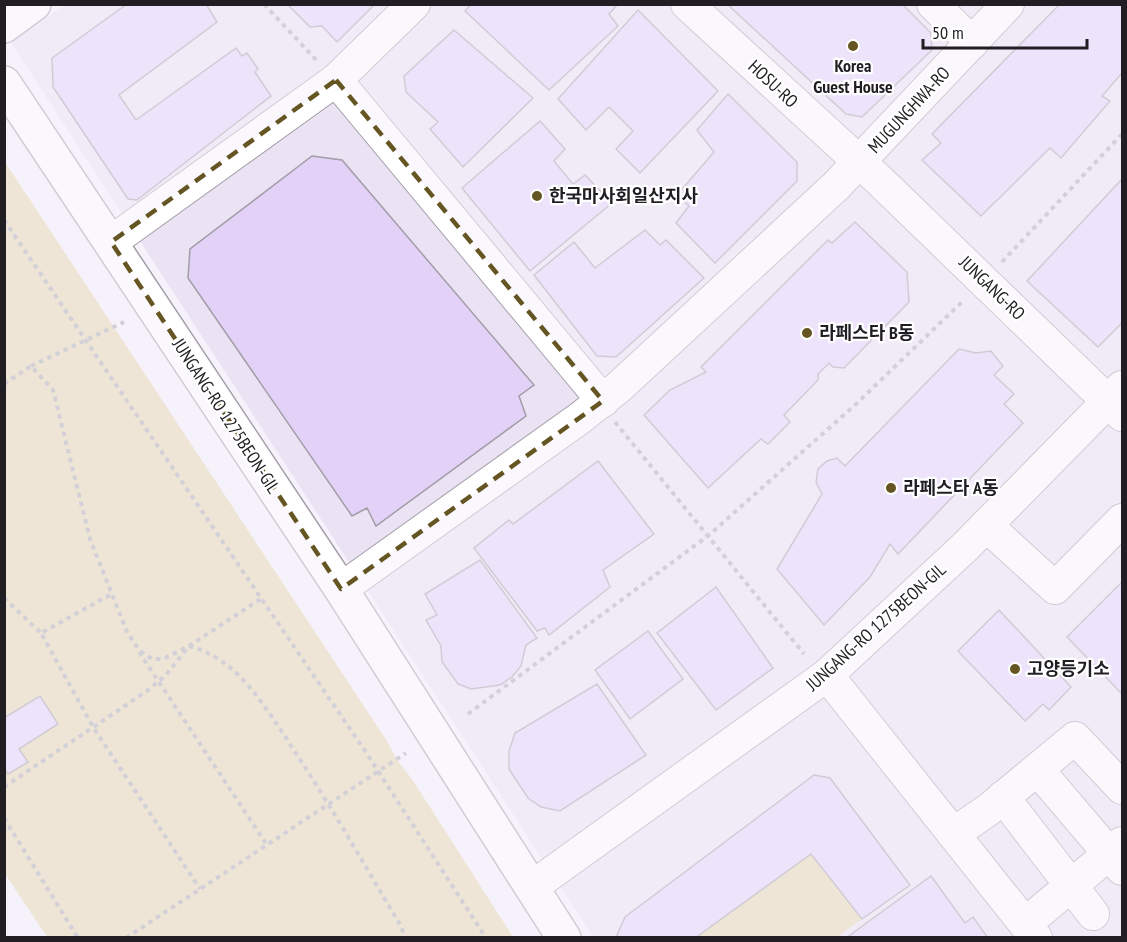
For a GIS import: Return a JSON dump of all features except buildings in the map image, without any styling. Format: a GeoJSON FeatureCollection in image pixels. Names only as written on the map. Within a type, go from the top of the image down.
{"type":"FeatureCollection","features":[{"type":"Feature","properties":{"kind":"main road"},"geometry":{"type":"LineString","coordinates":[[4,26],[34,4]]}},
{"type":"Feature","properties":{"kind":"main road","name":"JUNGANG-RO 1275BEON-GIL"},"geometry":{"type":"LineString","coordinates":[[4,83],[341,589],[564,938]]}},
{"type":"Feature","properties":{"kind":"street"},"geometry":{"type":"LineString","coordinates":[[111,242],[414,4]]}},
{"type":"Feature","properties":{"kind":"street","name":"HOSU-RO"},"geometry":{"type":"LineString","coordinates":[[687,4],[860,163]]}},
{"type":"Feature","properties":{"kind":"street"},"geometry":{"type":"LineString","coordinates":[[933,4],[972,43]]}},
{"type":"Feature","properties":{"kind":"street","name":"MUGUNGHWA-RO"},"geometry":{"type":"LineString","coordinates":[[860,163],[1008,4]]}},
{"type":"Feature","properties":{"kind":"street"},"geometry":{"type":"LineString","coordinates":[[328,72],[608,411]]}},
{"type":"Feature","properties":{"kind":"street"},"geometry":{"type":"LineString","coordinates":[[341,589],[608,411],[860,163]]}},
{"type":"Feature","properties":{"kind":"street","name":"JUNGANG-RO"},"geometry":{"type":"LineString","coordinates":[[860,163],[1118,401]]}},
{"type":"Feature","properties":{"kind":"street","name":"JUNGANG-RO 1275BEON-GIL"},"geometry":{"type":"LineString","coordinates":[[532,887],[816,664],[986,525],[1118,401]]}},
{"type":"Feature","properties":{"kind":"street"},"geometry":{"type":"LineString","coordinates":[[986,525],[1055,588],[1122,520]]}},
{"type":"Feature","properties":{"kind":"street"},"geometry":{"type":"LineString","coordinates":[[816,664],[1030,931],[1071,886],[1118,855],[1038,770]]}},
{"type":"Feature","properties":{"kind":"street"},"geometry":{"type":"LineString","coordinates":[[953,834],[1038,770],[1075,738],[1122,789]]}},
{"type":"Feature","properties":{"kind":"street"},"geometry":{"type":"LineString","coordinates":[[1003,797],[1093,914]]}},
{"type":"Feature","properties":{"kind":"path"},"geometry":{"type":"LineString","coordinates":[[264,4],[328,72]]}},
{"type":"Feature","properties":{"kind":"path"},"geometry":{"type":"LineString","coordinates":[[1001,263],[1122,134]]}},
{"type":"Feature","properties":{"kind":"path"},"geometry":{"type":"LineString","coordinates":[[4,220],[262,598],[486,938]]}},
{"type":"Feature","properties":{"kind":"path"},"geometry":{"type":"LineString","coordinates":[[468,714],[709,536],[855,405],[964,300]]}},
{"type":"Feature","properties":{"kind":"path"},"geometry":{"type":"LineString","coordinates":[[4,384],[31,366],[124,322]]}},
{"type":"Feature","properties":{"kind":"path"},"geometry":{"type":"LineString","coordinates":[[31,366],[52,390],[90,539],[110,594],[134,644],[267,845]]}},
{"type":"Feature","properties":{"kind":"path"},"geometry":{"type":"LineString","coordinates":[[608,411],[816,664]]}},
{"type":"Feature","properties":{"kind":"path"},"geometry":{"type":"LineString","coordinates":[[41,633],[110,594]]}},
{"type":"Feature","properties":{"kind":"path"},"geometry":{"type":"LineString","coordinates":[[4,598],[41,633],[93,727],[200,889]]}},
{"type":"Feature","properties":{"kind":"path"},"geometry":{"type":"LineString","coordinates":[[134,644],[152,659],[163,659],[189,646],[262,598]]}},
{"type":"Feature","properties":{"kind":"path"},"geometry":{"type":"LineString","coordinates":[[4,787],[158,682],[189,646]]}},
{"type":"Feature","properties":{"kind":"path"},"geometry":{"type":"LineString","coordinates":[[189,646],[210,653],[244,681],[264,705],[329,804],[402,928],[404,938]]}},
{"type":"Feature","properties":{"kind":"path"},"geometry":{"type":"LineString","coordinates":[[126,938],[406,753]]}},
{"type":"Feature","properties":{"kind":"path"},"geometry":{"type":"LineString","coordinates":[[4,818],[78,938]]}},
{"type":"Feature","properties":{"kind":"highlighted area"},"geometry":{"type":"Polygon","coordinates":[[[336,80],[603,401],[341,589],[111,242],[336,80]]]}},
{"type":"Feature","properties":{"kind":"shaded area"},"geometry":{"type":"Polygon","coordinates":[[[66,4],[1122,5],[1122,937],[593,937],[11,43],[66,4]]]}},
{"type":"Feature","properties":{"kind":"shaded area"},"geometry":{"type":"Polygon","coordinates":[[[5,162],[387,741],[397,760],[412,779],[513,937],[47,937],[5,874],[5,162]]]}},
{"type":"Feature","properties":{"kind":"shaded area"},"geometry":{"type":"Polygon","coordinates":[[[811,854],[862,919],[837,937],[695,938],[811,854]]]}},
{"type":"Feature","properties":{"kind":"place","name":"Korea Guest House"},"geometry":{"type":"Point","coordinates":[853,46]}},
{"type":"Feature","properties":{"kind":"place","name":"한국마사회일산지사"},"geometry":{"type":"Point","coordinates":[537,196]}},
{"type":"Feature","properties":{"kind":"place","name":"라페스타 B동"},"geometry":{"type":"Point","coordinates":[807,333]}},
{"type":"Feature","properties":{"kind":"place","name":"라페스타 A동"},"geometry":{"type":"Point","coordinates":[891,488]}},
{"type":"Feature","properties":{"kind":"place","name":"고양등기소"},"geometry":{"type":"Point","coordinates":[1015,669]}}]}
